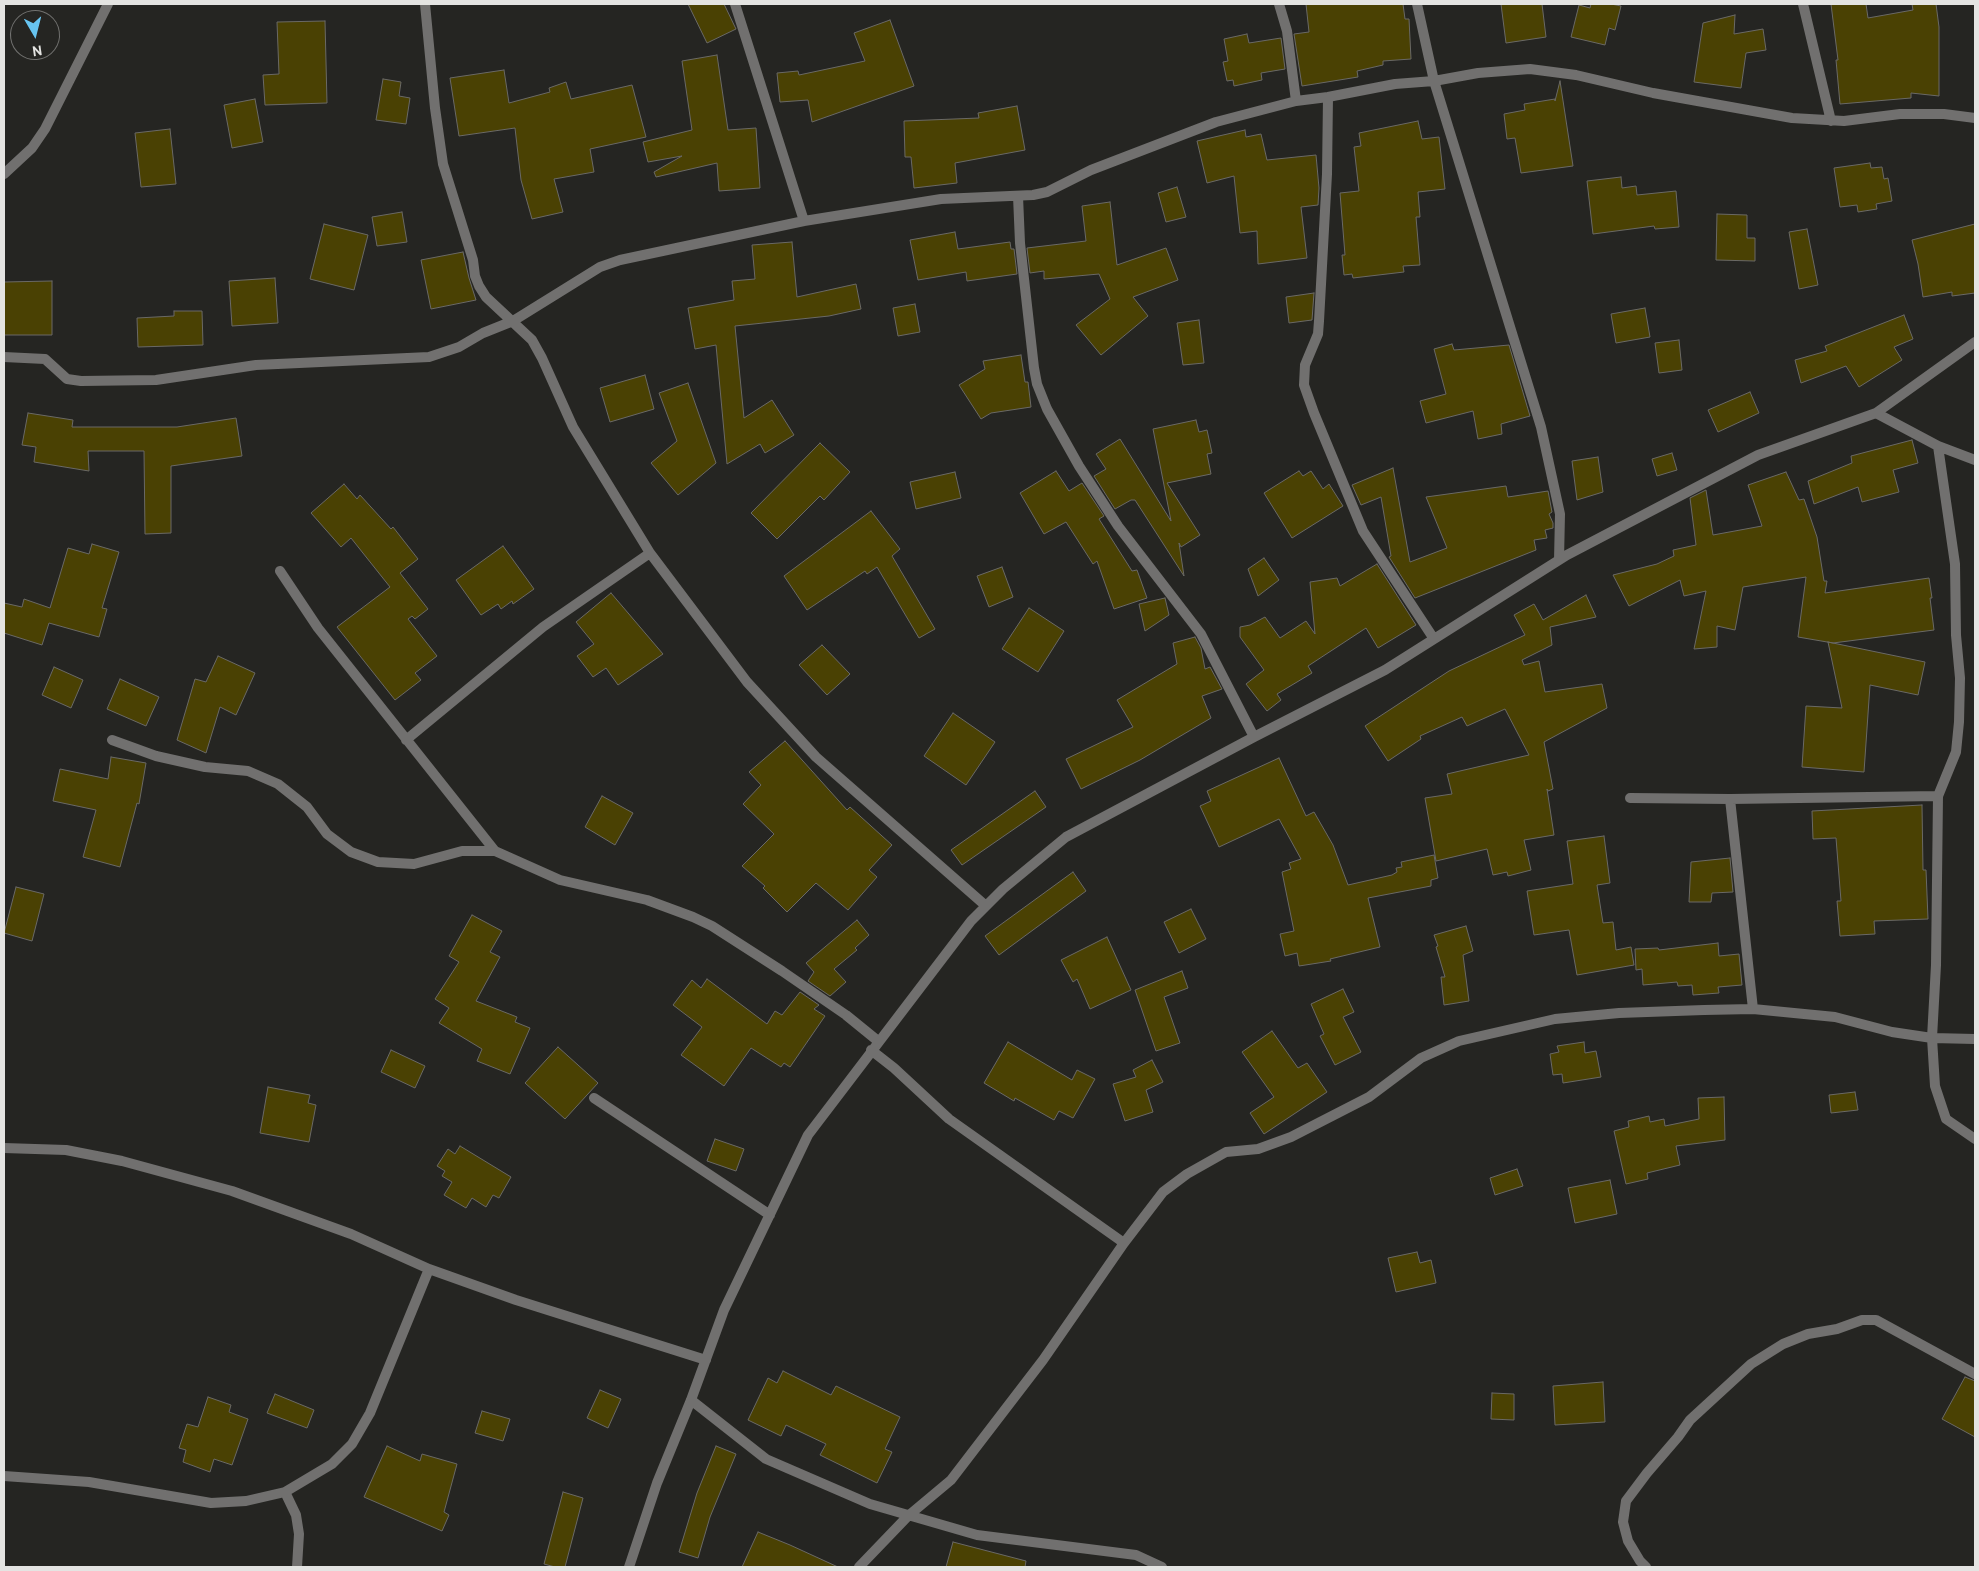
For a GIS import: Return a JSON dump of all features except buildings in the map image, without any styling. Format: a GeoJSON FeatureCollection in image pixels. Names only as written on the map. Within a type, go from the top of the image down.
{"type":"FeatureCollection","features":[{"type":"Feature","properties":{"kind":"street"},"geometry":{"type":"LineString","coordinates":[[4,174],[32,148],[45,130],[108,4]]}},
{"type":"Feature","properties":{"kind":"street"},"geometry":{"type":"LineString","coordinates":[[425,4],[435,108],[443,164],[448,186],[473,260],[475,276],[479,286],[486,297],[532,340],[573,427],[650,553],[747,682],[816,757],[986,906]]}},
{"type":"Feature","properties":{"kind":"street"},"geometry":{"type":"LineString","coordinates":[[734,4],[804,221]]}},
{"type":"Feature","properties":{"kind":"street"},"geometry":{"type":"LineString","coordinates":[[1279,4],[1290,47],[1296,101]]}},
{"type":"Feature","properties":{"kind":"street"},"geometry":{"type":"LineString","coordinates":[[1417,4],[1434,81],[1541,427],[1560,514],[1559,560]]}},
{"type":"Feature","properties":{"kind":"street"},"geometry":{"type":"LineString","coordinates":[[1803,4],[1831,121]]}},
{"type":"Feature","properties":{"kind":"street"},"geometry":{"type":"LineString","coordinates":[[4,357],[44,359],[67,379],[72,380],[156,380],[256,365],[428,357],[458,347],[483,333],[513,321],[600,267],[620,260],[804,221],[941,199],[1018,196],[1047,192],[1091,170],[1216,122],[1296,101],[1395,84],[1434,81],[1478,73],[1530,69],[1576,75],[1653,93],[1739,110],[1792,118],[1831,121],[1860,120],[1900,114],[1944,114],[1975,118]]}},
{"type":"Feature","properties":{"kind":"street"},"geometry":{"type":"LineString","coordinates":[[1328,97],[1327,174],[1319,328],[1305,365],[1304,385],[1363,531],[1434,639]]}},
{"type":"Feature","properties":{"kind":"street"},"geometry":{"type":"LineString","coordinates":[[1018,196],[1020,243],[1034,368],[1037,384],[1047,409],[1078,466],[1118,526],[1201,634],[1254,737]]}},
{"type":"Feature","properties":{"kind":"street"},"geometry":{"type":"LineString","coordinates":[[629,1567],[657,1483],[691,1400],[724,1310],[808,1135],[971,921],[1003,889],[1066,837],[1385,670],[1559,560],[1758,456],[1876,413],[1975,342]]}},
{"type":"Feature","properties":{"kind":"street"},"geometry":{"type":"LineString","coordinates":[[1876,413],[1938,446],[1975,460]]}},
{"type":"Feature","properties":{"kind":"street"},"geometry":{"type":"LineString","coordinates":[[1938,446],[1955,564],[1956,635],[1960,678],[1956,752],[1938,796],[1936,966],[1932,1038],[1935,1086],[1946,1119],[1975,1139]]}},
{"type":"Feature","properties":{"kind":"street"},"geometry":{"type":"LineString","coordinates":[[406,740],[543,627],[650,553]]}},
{"type":"Feature","properties":{"kind":"street"},"geometry":{"type":"LineString","coordinates":[[280,571],[318,628],[494,851]]}},
{"type":"Feature","properties":{"kind":"street"},"geometry":{"type":"LineString","coordinates":[[112,740],[156,756],[205,767],[248,771],[278,784],[307,807],[326,834],[351,852],[378,862],[414,864],[462,851],[494,851],[560,880],[646,900],[693,917],[712,926],[782,971],[846,1015],[878,1041]]}},
{"type":"Feature","properties":{"kind":"street"},"geometry":{"type":"LineString","coordinates":[[1630,798],[1730,800],[1938,796]]}},
{"type":"Feature","properties":{"kind":"street"},"geometry":{"type":"LineString","coordinates":[[1730,800],[1753,1009]]}},
{"type":"Feature","properties":{"kind":"street"},"geometry":{"type":"LineString","coordinates":[[859,1567],[908,1516],[951,1480],[1043,1360],[1124,1243],[1163,1192],[1187,1174],[1226,1152],[1258,1149],[1290,1137],[1369,1097],[1421,1058],[1459,1041],[1556,1019],[1619,1013],[1753,1009],[1835,1017],[1892,1032],[1932,1038],[1975,1039]]}},
{"type":"Feature","properties":{"kind":"street"},"geometry":{"type":"LineString","coordinates":[[871,1050],[894,1068],[949,1119],[1124,1243]]}},
{"type":"Feature","properties":{"kind":"street"},"geometry":{"type":"LineString","coordinates":[[594,1098],[770,1215]]}},
{"type":"Feature","properties":{"kind":"street"},"geometry":{"type":"LineString","coordinates":[[4,1148],[66,1150],[122,1161],[232,1191],[351,1234],[428,1269],[516,1300],[706,1360]]}},
{"type":"Feature","properties":{"kind":"street"},"geometry":{"type":"LineString","coordinates":[[4,1476],[89,1482],[211,1503],[246,1501],[285,1492],[332,1464],[352,1444],[370,1413],[428,1269]]}},
{"type":"Feature","properties":{"kind":"street"},"geometry":{"type":"LineString","coordinates":[[1646,1567],[1640,1561],[1628,1541],[1623,1522],[1626,1501],[1647,1473],[1678,1438],[1690,1420],[1751,1364],[1783,1344],[1808,1334],[1837,1329],[1862,1320],[1876,1320],[1975,1374]]}},
{"type":"Feature","properties":{"kind":"street"},"geometry":{"type":"LineString","coordinates":[[691,1400],[766,1459],[870,1504],[977,1536],[1136,1555],[1162,1567]]}},
{"type":"Feature","properties":{"kind":"street"},"geometry":{"type":"LineString","coordinates":[[285,1492],[296,1516],[299,1534],[297,1567]]}}]}
